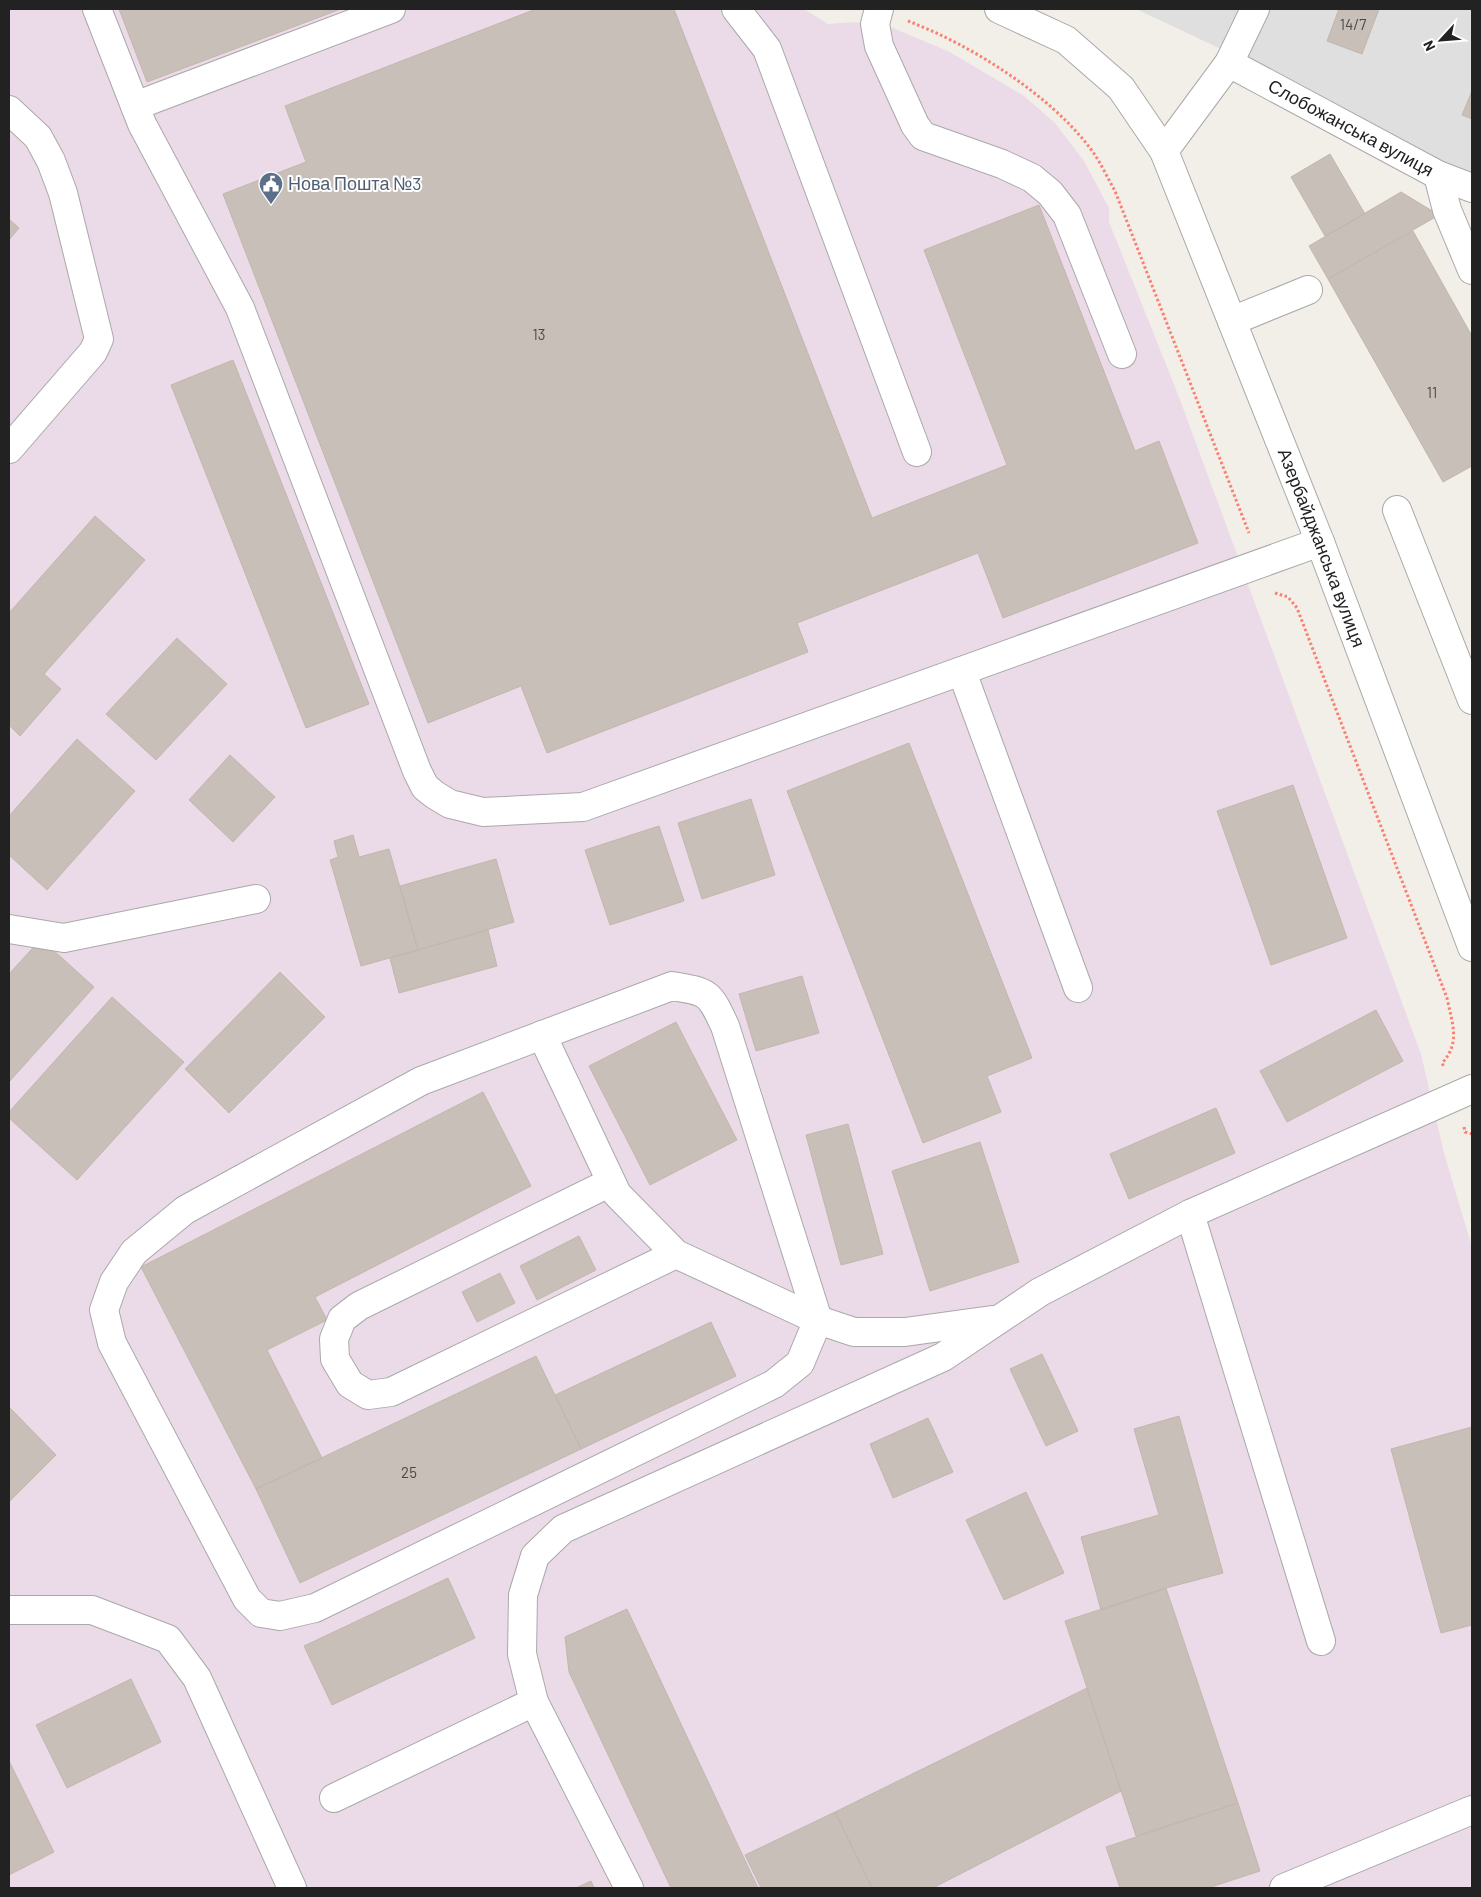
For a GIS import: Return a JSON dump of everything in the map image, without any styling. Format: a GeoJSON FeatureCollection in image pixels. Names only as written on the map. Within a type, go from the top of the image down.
{"type":"FeatureCollection","features":[{"type":"Feature","properties":{"kind":"street"},"geometry":{"type":"LineString","coordinates":[[97,9],[142,124],[240,308],[417,771],[425,787],[435,796],[450,804],[483,812],[583,807],[1320,542]]}},
{"type":"Feature","properties":{"kind":"street"},"geometry":{"type":"LineString","coordinates":[[135,106],[391,9]]}},
{"type":"Feature","properties":{"kind":"street"},"geometry":{"type":"LineString","coordinates":[[736,9],[767,49],[917,452]]}},
{"type":"Feature","properties":{"kind":"street"},"geometry":{"type":"LineString","coordinates":[[999,9],[1066,40],[1120,88],[1164,151],[1229,63],[1255,9]]}},
{"type":"Feature","properties":{"kind":"street"},"geometry":{"type":"LineString","coordinates":[[879,10],[875,24],[879,46],[915,124],[924,136],[1002,164],[1032,178],[1050,193],[1067,215],[1122,354]]}},
{"type":"Feature","properties":{"kind":"street","name":"Слобожанська вулиця"},"geometry":{"type":"LineString","coordinates":[[1229,63],[1438,176],[1472,188]]}},
{"type":"Feature","properties":{"kind":"street"},"geometry":{"type":"LineString","coordinates":[[9,110],[38,137],[51,162],[63,193],[99,339],[93,352],[9,449]]}},
{"type":"Feature","properties":{"kind":"street","name":"Азербайджанська вулиця"},"geometry":{"type":"LineString","coordinates":[[1164,151],[1320,542],[1472,947]]}},
{"type":"Feature","properties":{"kind":"street"},"geometry":{"type":"LineString","coordinates":[[1438,176],[1446,210],[1472,270]]}},
{"type":"Feature","properties":{"kind":"street"},"geometry":{"type":"LineString","coordinates":[[1232,321],[1308,290]]}},
{"type":"Feature","properties":{"kind":"street"},"geometry":{"type":"LineString","coordinates":[[1397,510],[1472,700]]}},
{"type":"Feature","properties":{"kind":"street"},"geometry":{"type":"LineString","coordinates":[[962,672],[1078,988]]}},
{"type":"Feature","properties":{"kind":"street"},"geometry":{"type":"LineString","coordinates":[[9,929],[64,938],[256,899]]}},
{"type":"Feature","properties":{"kind":"street"},"geometry":{"type":"LineString","coordinates":[[672,986],[700,991],[713,1001],[725,1026],[818,1320],[800,1363],[774,1384],[315,1608],[280,1616],[261,1613],[247,1599],[112,1343],[104,1310],[114,1282],[134,1252],[185,1210],[421,1081],[672,986]]}},
{"type":"Feature","properties":{"kind":"street"},"geometry":{"type":"LineString","coordinates":[[542,1035],[617,1194],[676,1254],[818,1320],[854,1332],[905,1332],[999,1320]]}},
{"type":"Feature","properties":{"kind":"street"},"geometry":{"type":"LineString","coordinates":[[629,1888],[534,1702],[522,1654],[523,1595],[535,1556],[563,1529],[943,1358],[1040,1292],[1190,1214],[1463,1093]]}},
{"type":"Feature","properties":{"kind":"street"},"geometry":{"type":"LineString","coordinates":[[611,1182],[359,1306],[342,1319],[334,1339],[335,1359],[350,1384],[368,1395],[391,1392],[676,1254]]}},
{"type":"Feature","properties":{"kind":"street"},"geometry":{"type":"LineString","coordinates":[[1190,1214],[1321,1641]]}},
{"type":"Feature","properties":{"kind":"street"},"geometry":{"type":"LineString","coordinates":[[9,1610],[92,1610],[168,1640],[197,1678],[292,1888]]}},
{"type":"Feature","properties":{"kind":"street"},"geometry":{"type":"LineString","coordinates":[[334,1798],[534,1702]]}},
{"type":"Feature","properties":{"kind":"street"},"geometry":{"type":"LineString","coordinates":[[1284,1888],[1472,1810]]}},
{"type":"Feature","properties":{"kind":"path"},"geometry":{"type":"LineString","coordinates":[[879,10],[938,33],[976,53],[1023,85],[1061,116],[1090,149],[1115,191],[1273,592],[1288,597],[1297,608],[1447,998],[1454,1027],[1454,1045],[1450,1055],[1442,1063],[1463,1093],[1465,1132],[1472,1134]]}},
{"type":"Feature","properties":{"kind":"shaded area"},"geometry":{"type":"Polygon","coordinates":[[[9,9],[804,9],[828,24],[854,22],[893,28],[950,52],[1024,96],[1055,123],[1084,161],[1109,208],[1109,222],[1179,397],[1421,1054],[1444,1153],[1472,1247],[1472,1888],[9,1888],[9,9]]]}},
{"type":"Feature","properties":{"kind":"shaded area"},"geometry":{"type":"Polygon","coordinates":[[[1136,9],[1472,9],[1472,177],[1443,167],[1221,49],[1136,9]]]}},
{"type":"Feature","properties":{"kind":"building"},"geometry":{"type":"Polygon","coordinates":[[[119,9],[341,9],[147,82],[119,9]]]}},
{"type":"Feature","properties":{"kind":"building"},"geometry":{"type":"Polygon","coordinates":[[[536,9],[674,9],[872,518],[1007,465],[924,250],[1039,205],[1135,451],[1159,441],[1198,543],[1003,618],[978,553],[797,623],[808,652],[547,753],[521,686],[428,723],[223,194],[306,162],[285,106],[536,9]]]}},
{"type":"Feature","properties":{"kind":"building"},"geometry":{"type":"Polygon","coordinates":[[[1339,9],[1379,9],[1362,54],[1327,41],[1339,9]]]}},
{"type":"Feature","properties":{"kind":"building"},"geometry":{"type":"Polygon","coordinates":[[[1472,91],[1472,119],[1462,115],[1472,91]]]}},
{"type":"Feature","properties":{"kind":"building"},"geometry":{"type":"Polygon","coordinates":[[[1330,154],[1365,214],[1325,236],[1291,177],[1330,154]]]}},
{"type":"Feature","properties":{"kind":"building"},"geometry":{"type":"Polygon","coordinates":[[[1401,192],[1439,215],[1328,279],[1309,246],[1401,192]]]}},
{"type":"Feature","properties":{"kind":"building"},"geometry":{"type":"Polygon","coordinates":[[[9,219],[19,228],[9,240],[9,219]]]}},
{"type":"Feature","properties":{"kind":"building"},"geometry":{"type":"Polygon","coordinates":[[[1413,231],[1472,336],[1472,466],[1443,482],[1328,279],[1413,231]]]}},
{"type":"Feature","properties":{"kind":"building"},"geometry":{"type":"Polygon","coordinates":[[[233,360],[369,704],[306,728],[171,385],[233,360]]]}},
{"type":"Feature","properties":{"kind":"building"},"geometry":{"type":"Polygon","coordinates":[[[95,516],[145,560],[44,674],[61,689],[20,736],[9,725],[9,613],[95,516]]]}},
{"type":"Feature","properties":{"kind":"building"},"geometry":{"type":"Polygon","coordinates":[[[177,638],[227,684],[156,760],[106,714],[177,638]]]}},
{"type":"Feature","properties":{"kind":"building"},"geometry":{"type":"Polygon","coordinates":[[[77,739],[135,791],[47,890],[9,855],[9,816],[77,739]]]}},
{"type":"Feature","properties":{"kind":"building"},"geometry":{"type":"Polygon","coordinates":[[[909,743],[1032,1058],[987,1076],[1001,1112],[923,1143],[787,791],[909,743]]]}},
{"type":"Feature","properties":{"kind":"building"},"geometry":{"type":"Polygon","coordinates":[[[230,755],[275,797],[233,842],[189,800],[230,755]]]}},
{"type":"Feature","properties":{"kind":"building"},"geometry":{"type":"Polygon","coordinates":[[[1293,785],[1347,938],[1271,965],[1217,811],[1293,785]]]}},
{"type":"Feature","properties":{"kind":"building"},"geometry":{"type":"Polygon","coordinates":[[[751,799],[775,875],[702,899],[678,823],[751,799]]]}},
{"type":"Feature","properties":{"kind":"building"},"geometry":{"type":"Polygon","coordinates":[[[659,826],[684,901],[610,925],[585,850],[659,826]]]}},
{"type":"Feature","properties":{"kind":"building"},"geometry":{"type":"Polygon","coordinates":[[[353,835],[359,857],[389,849],[418,950],[361,966],[330,860],[338,857],[334,841],[353,835]]]}},
{"type":"Feature","properties":{"kind":"building"},"geometry":{"type":"Polygon","coordinates":[[[496,859],[514,922],[418,950],[400,886],[496,859]]]}},
{"type":"Feature","properties":{"kind":"building"},"geometry":{"type":"Polygon","coordinates":[[[488,930],[497,966],[399,993],[390,958],[488,930]]]}},
{"type":"Feature","properties":{"kind":"building"},"geometry":{"type":"Polygon","coordinates":[[[41,939],[94,987],[9,1082],[9,974],[41,939]]]}},
{"type":"Feature","properties":{"kind":"building"},"geometry":{"type":"Polygon","coordinates":[[[280,972],[325,1017],[229,1113],[185,1069],[280,972]]]}},
{"type":"Feature","properties":{"kind":"building"},"geometry":{"type":"Polygon","coordinates":[[[802,976],[819,1033],[756,1051],[739,994],[802,976]]]}},
{"type":"Feature","properties":{"kind":"building"},"geometry":{"type":"Polygon","coordinates":[[[112,997],[184,1062],[77,1180],[9,1118],[9,1112],[112,997]]]}},
{"type":"Feature","properties":{"kind":"building"},"geometry":{"type":"Polygon","coordinates":[[[1376,1010],[1403,1061],[1287,1122],[1260,1071],[1376,1010]]]}},
{"type":"Feature","properties":{"kind":"building"},"geometry":{"type":"Polygon","coordinates":[[[676,1022],[737,1140],[650,1185],[589,1066],[676,1022]]]}},
{"type":"Feature","properties":{"kind":"building"},"geometry":{"type":"Polygon","coordinates":[[[483,1092],[531,1186],[315,1297],[327,1320],[267,1350],[322,1458],[256,1489],[141,1267],[483,1092]]]}},
{"type":"Feature","properties":{"kind":"building"},"geometry":{"type":"Polygon","coordinates":[[[1216,1108],[1235,1153],[1129,1199],[1110,1154],[1216,1108]]]}},
{"type":"Feature","properties":{"kind":"building"},"geometry":{"type":"Polygon","coordinates":[[[848,1124],[883,1254],[841,1265],[806,1135],[848,1124]]]}},
{"type":"Feature","properties":{"kind":"building"},"geometry":{"type":"Polygon","coordinates":[[[980,1142],[1019,1262],[930,1291],[892,1171],[980,1142]]]}},
{"type":"Feature","properties":{"kind":"building"},"geometry":{"type":"Polygon","coordinates":[[[579,1236],[596,1270],[537,1300],[520,1266],[579,1236]]]}},
{"type":"Feature","properties":{"kind":"building"},"geometry":{"type":"Polygon","coordinates":[[[500,1273],[515,1303],[477,1322],[462,1292],[500,1273]]]}},
{"type":"Feature","properties":{"kind":"building"},"geometry":{"type":"Polygon","coordinates":[[[711,1322],[736,1376],[581,1449],[555,1395],[711,1322]]]}},
{"type":"Feature","properties":{"kind":"building"},"geometry":{"type":"Polygon","coordinates":[[[1042,1354],[1078,1431],[1046,1446],[1010,1369],[1042,1354]]]}},
{"type":"Feature","properties":{"kind":"building"},"geometry":{"type":"Polygon","coordinates":[[[536,1356],[581,1449],[300,1583],[256,1489],[536,1356]]]}},
{"type":"Feature","properties":{"kind":"building"},"geometry":{"type":"Polygon","coordinates":[[[9,1409],[56,1455],[9,1502],[9,1409]]]}},
{"type":"Feature","properties":{"kind":"building"},"geometry":{"type":"Polygon","coordinates":[[[1179,1416],[1223,1573],[1166,1588],[1101,1610],[1081,1537],[1159,1515],[1134,1429],[1179,1416]]]}},
{"type":"Feature","properties":{"kind":"building"},"geometry":{"type":"Polygon","coordinates":[[[928,1418],[953,1472],[893,1498],[870,1444],[928,1418]]]}},
{"type":"Feature","properties":{"kind":"building"},"geometry":{"type":"Polygon","coordinates":[[[1472,1427],[1472,1625],[1441,1633],[1391,1449],[1472,1427]]]}},
{"type":"Feature","properties":{"kind":"building"},"geometry":{"type":"Polygon","coordinates":[[[1026,1492],[1064,1573],[1004,1600],[966,1520],[1026,1492]]]}},
{"type":"Feature","properties":{"kind":"building"},"geometry":{"type":"Polygon","coordinates":[[[448,1578],[475,1638],[332,1705],[304,1646],[448,1578]]]}},
{"type":"Feature","properties":{"kind":"building"},"geometry":{"type":"Polygon","coordinates":[[[1166,1588],[1238,1803],[1136,1836],[1065,1621],[1166,1588]]]}},
{"type":"Feature","properties":{"kind":"building"},"geometry":{"type":"Polygon","coordinates":[[[627,1609],[758,1888],[671,1888],[569,1672],[565,1637],[627,1609]]]}},
{"type":"Feature","properties":{"kind":"building"},"geometry":{"type":"Polygon","coordinates":[[[131,1679],[161,1742],[67,1788],[36,1725],[131,1679]]]}},
{"type":"Feature","properties":{"kind":"building"},"geometry":{"type":"Polygon","coordinates":[[[1087,1688],[1121,1791],[933,1888],[872,1888],[835,1812],[1087,1688]]]}},
{"type":"Feature","properties":{"kind":"building"},"geometry":{"type":"Polygon","coordinates":[[[9,1761],[54,1852],[9,1875],[9,1761]]]}},
{"type":"Feature","properties":{"kind":"building"},"geometry":{"type":"Polygon","coordinates":[[[1238,1803],[1260,1871],[1208,1888],[1120,1888],[1106,1847],[1238,1803]]]}},
{"type":"Feature","properties":{"kind":"building"},"geometry":{"type":"Polygon","coordinates":[[[835,1812],[872,1888],[761,1888],[745,1855],[835,1812]]]}},
{"type":"Feature","properties":{"kind":"building"},"geometry":{"type":"Polygon","coordinates":[[[591,1881],[594,1888],[576,1888],[591,1881]]]}},
{"type":"Feature","properties":{"kind":"place","name":"Нова Пошта №3"},"geometry":{"type":"Point","coordinates":[271,205]}}]}
